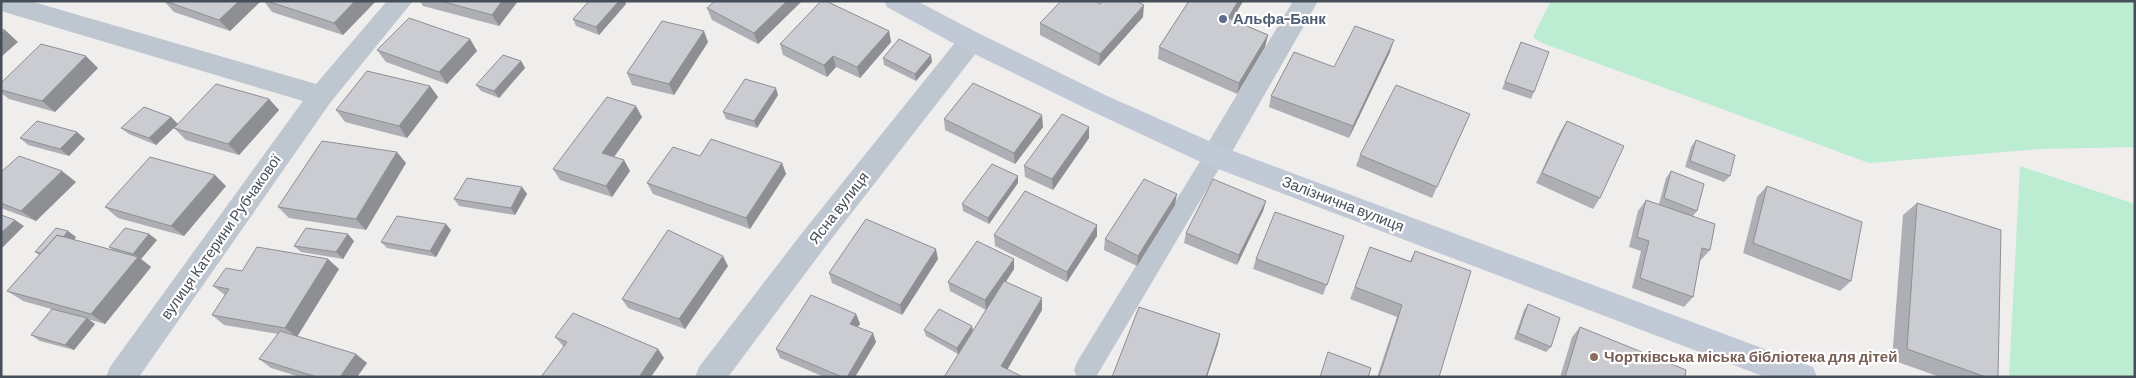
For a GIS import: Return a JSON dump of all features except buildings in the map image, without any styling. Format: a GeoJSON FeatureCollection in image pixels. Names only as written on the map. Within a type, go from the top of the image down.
{"type":"FeatureCollection","features":[{"type":"Feature","properties":{"kind":"street","name":"вулиця Катерини Рубчакової"},"geometry":{"type":"LineString","coordinates":[[121,377],[321,96],[402,1]]}},
{"type":"Feature","properties":{"kind":"street","name":"Залізнична вулиця"},"geometry":{"type":"LineString","coordinates":[[896,1],[971,41],[1096,102],[1215,156],[1802,377]]}},
{"type":"Feature","properties":{"kind":"street"},"geometry":{"type":"LineString","coordinates":[[1215,156],[1306,1]]}},
{"type":"Feature","properties":{"kind":"street"},"geometry":{"type":"LineString","coordinates":[[1,2],[321,96]]}},
{"type":"Feature","properties":{"kind":"street","name":"Ясна вулиця"},"geometry":{"type":"LineString","coordinates":[[710,377],[812,242],[971,41]]}},
{"type":"Feature","properties":{"kind":"lane"},"geometry":{"type":"LineString","coordinates":[[1086,370],[1215,156]]}},
{"type":"Feature","properties":{"kind":"green space"},"geometry":{"type":"Polygon","coordinates":[[[1551,1],[2135,1],[2135,147],[2041,149],[1869,163],[1542,43],[1533,37],[1551,1]]]}},
{"type":"Feature","properties":{"kind":"green space"},"geometry":{"type":"Polygon","coordinates":[[[2020,166],[2135,204],[2135,377],[2009,377],[2020,166]]]}},
{"type":"Feature","properties":{"kind":"place","name":"Альфа-Банк"},"geometry":{"type":"Point","coordinates":[1223,19]}},
{"type":"Feature","properties":{"kind":"place","name":"Чортківська міська бібліотека для дітей"},"geometry":{"type":"Point","coordinates":[1594,357]}}]}
